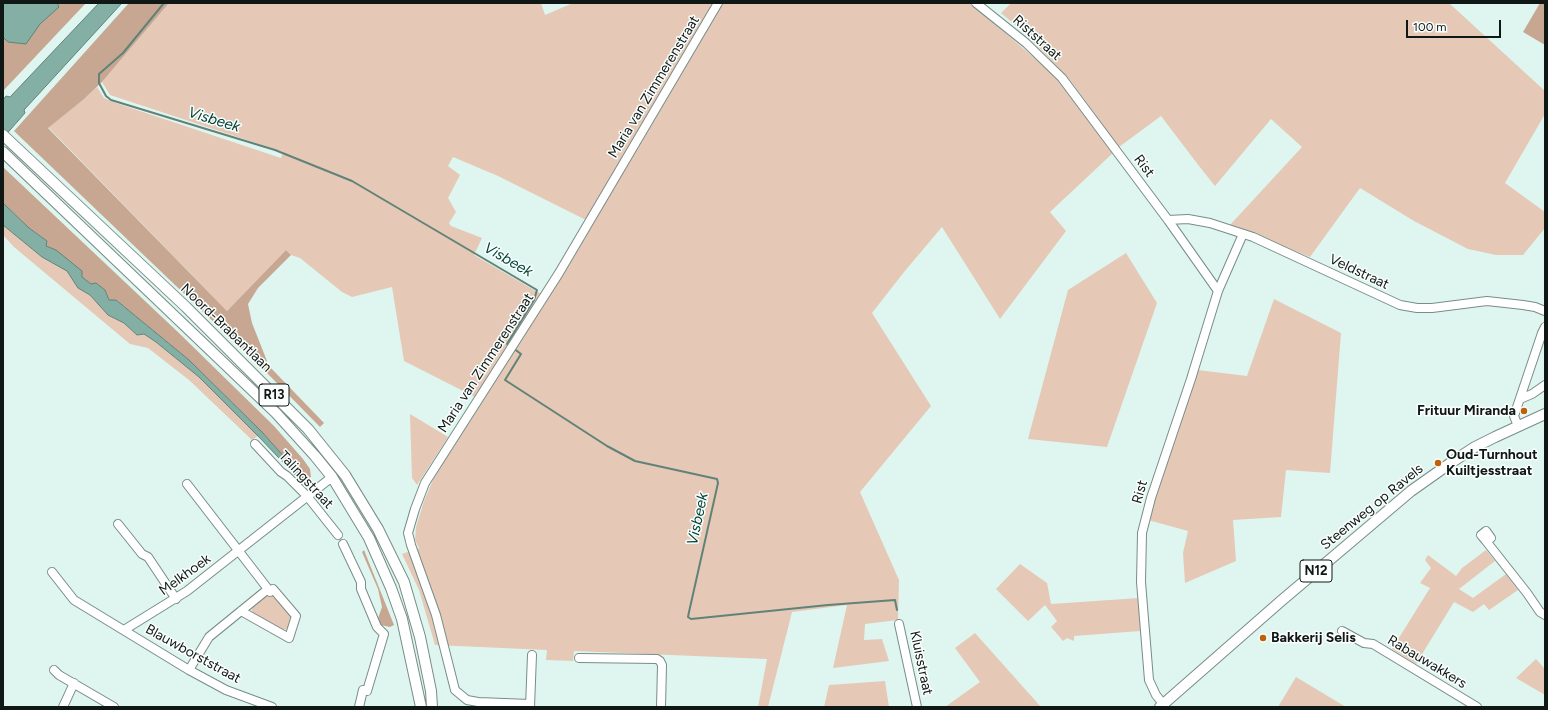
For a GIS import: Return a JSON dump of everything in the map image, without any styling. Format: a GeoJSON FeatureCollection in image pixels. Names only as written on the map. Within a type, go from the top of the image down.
{"type":"FeatureCollection","features":[{"type":"Feature","properties":{"kind":"main road","name":"Noord-Brabantlaan"},"geometry":{"type":"LineString","coordinates":[[3,135],[186,307],[308,429],[345,475],[378,529],[404,582],[420,637],[431,691],[432,707]]}},
{"type":"Feature","properties":{"kind":"main road","name":"Noord-Brabantlaan"},"geometry":{"type":"LineString","coordinates":[[6,156],[276,413],[332,477],[369,538],[391,588],[402,619],[421,707]]}},
{"type":"Feature","properties":{"kind":"main road","name":"Steenweg op Ravels"},"geometry":{"type":"LineString","coordinates":[[1161,706],[1280,601],[1410,491],[1475,447],[1545,414]]}},
{"type":"Feature","properties":{"kind":"street","name":"Maria van Zimmerenstraat"},"geometry":{"type":"LineString","coordinates":[[532,655],[530,705],[467,700],[455,690],[436,615],[408,533],[425,483],[559,273],[718,3]]}},
{"type":"Feature","properties":{"kind":"street","name":"Riststraat"},"geometry":{"type":"LineString","coordinates":[[976,3],[1026,43],[1062,78]]}},
{"type":"Feature","properties":{"kind":"street","name":"Rist"},"geometry":{"type":"LineString","coordinates":[[1062,78],[1168,220],[1218,291]]}},
{"type":"Feature","properties":{"kind":"street","name":"Veldstraat"},"geometry":{"type":"LineString","coordinates":[[1168,220],[1188,219],[1210,223],[1243,234],[1272,245],[1400,305],[1417,308],[1432,308],[1487,301],[1523,305],[1545,311]]}},
{"type":"Feature","properties":{"kind":"street","name":"Rist"},"geometry":{"type":"LineString","coordinates":[[1161,706],[1149,680],[1141,582],[1142,533],[1151,498],[1191,379],[1218,291],[1243,234]]}},
{"type":"Feature","properties":{"kind":"street"},"geometry":{"type":"LineString","coordinates":[[1518,426],[1514,416],[1545,327]]}},
{"type":"Feature","properties":{"kind":"street"},"geometry":{"type":"LineString","coordinates":[[1520,399],[1532,394],[1545,385]]}},
{"type":"Feature","properties":{"kind":"street","name":"Talingstraat"},"geometry":{"type":"LineString","coordinates":[[255,444],[281,472],[307,496],[338,535]]}},
{"type":"Feature","properties":{"kind":"street","name":"Melkhoek"},"geometry":{"type":"LineString","coordinates":[[124,630],[176,599],[332,477]]}},
{"type":"Feature","properties":{"kind":"street"},"geometry":{"type":"LineString","coordinates":[[187,484],[270,592],[273,589],[296,616],[289,638],[241,611]]}},
{"type":"Feature","properties":{"kind":"street"},"geometry":{"type":"LineString","coordinates":[[118,524],[142,554],[148,558],[176,599]]}},
{"type":"Feature","properties":{"kind":"street"},"geometry":{"type":"LineString","coordinates":[[1486,542],[1540,612],[1545,615]]}},
{"type":"Feature","properties":{"kind":"street"},"geometry":{"type":"LineString","coordinates":[[343,544],[361,582],[361,589],[377,627],[384,634],[367,691],[363,690],[359,707]]}},
{"type":"Feature","properties":{"kind":"street"},"geometry":{"type":"LineString","coordinates":[[52,572],[74,600],[124,630]]}},
{"type":"Feature","properties":{"kind":"street"},"geometry":{"type":"LineString","coordinates":[[189,670],[209,637],[268,589]]}},
{"type":"Feature","properties":{"kind":"street","name":"Kluisstraat"},"geometry":{"type":"LineString","coordinates":[[899,624],[917,707]]}},
{"type":"Feature","properties":{"kind":"street","name":"Blauwborststraat"},"geometry":{"type":"LineString","coordinates":[[124,630],[189,670],[226,690],[272,707]]}},
{"type":"Feature","properties":{"kind":"street","name":"Rabauwakkers"},"geometry":{"type":"LineString","coordinates":[[1342,631],[1364,643],[1373,644],[1477,707]]}},
{"type":"Feature","properties":{"kind":"street"},"geometry":{"type":"LineString","coordinates":[[579,658],[657,659],[662,665],[661,707]]}},
{"type":"Feature","properties":{"kind":"street"},"geometry":{"type":"LineString","coordinates":[[54,670],[59,675],[114,707]]}},
{"type":"Feature","properties":{"kind":"street"},"geometry":{"type":"LineString","coordinates":[[62,707],[74,683]]}},
{"type":"Feature","properties":{"kind":"shaded area"},"geometry":{"type":"Polygon","coordinates":[[[3,3],[86,3],[3,91],[3,3]]]}},
{"type":"Feature","properties":{"kind":"shaded area"},"geometry":{"type":"Polygon","coordinates":[[[3,3],[57,3],[59,7],[40,24],[26,44],[8,42],[3,37],[3,3]]]}},
{"type":"Feature","properties":{"kind":"shaded area"},"geometry":{"type":"Polygon","coordinates":[[[99,3],[122,3],[24,110],[25,113],[3,138],[3,100],[6,96],[10,97],[99,3]]]}},
{"type":"Feature","properties":{"kind":"shaded area"},"geometry":{"type":"Polygon","coordinates":[[[129,3],[169,3],[102,82],[83,100],[48,128],[227,311],[286,250],[291,255],[258,288],[248,304],[252,323],[269,366],[324,423],[320,427],[267,373],[14,131],[129,3]]]}},
{"type":"Feature","properties":{"kind":"shaded area"},"geometry":{"type":"Polygon","coordinates":[[[169,3],[541,3],[545,15],[573,3],[714,3],[626,152],[634,155],[723,3],[970,3],[1052,73],[1114,152],[1050,212],[1066,231],[1000,319],[942,227],[872,313],[931,406],[860,492],[899,580],[898,620],[865,624],[864,640],[882,639],[889,661],[833,668],[847,605],[792,612],[768,707],[758,707],[767,659],[574,651],[573,661],[546,660],[547,650],[435,645],[419,590],[402,554],[419,548],[415,540],[416,527],[424,501],[433,480],[459,436],[546,302],[592,223],[498,176],[453,157],[448,166],[460,175],[448,198],[456,212],[449,223],[451,226],[482,238],[474,255],[541,294],[475,397],[404,361],[392,287],[352,297],[342,292],[300,258],[291,255],[286,250],[227,311],[48,127],[83,100],[97,87],[104,98],[113,102],[281,158],[283,152],[110,95],[102,82],[169,3]]]}},
{"type":"Feature","properties":{"kind":"shaded area"},"geometry":{"type":"Polygon","coordinates":[[[1011,3],[1449,3],[1545,91],[1545,114],[1505,183],[1545,212],[1545,228],[1523,255],[1496,255],[1468,249],[1414,221],[1360,188],[1310,257],[1230,225],[1302,147],[1271,119],[1215,186],[1161,116],[1119,147],[1070,80],[1027,35],[1001,13],[1011,3]]]}},
{"type":"Feature","properties":{"kind":"shaded area"},"geometry":{"type":"Polygon","coordinates":[[[1540,3],[1545,3],[1545,45],[1523,32],[1540,3]]]}},
{"type":"Feature","properties":{"kind":"shaded area"},"geometry":{"type":"Polygon","coordinates":[[[3,167],[180,334],[274,426],[303,459],[310,469],[311,477],[304,479],[262,432],[189,360],[116,300],[109,300],[105,290],[96,283],[91,284],[81,277],[56,250],[45,246],[47,241],[29,228],[3,203],[3,167]]]}},
{"type":"Feature","properties":{"kind":"shaded area"},"geometry":{"type":"Polygon","coordinates":[[[3,203],[29,228],[47,241],[46,246],[56,250],[82,271],[82,277],[91,284],[96,283],[105,290],[109,300],[116,300],[189,360],[262,432],[304,479],[300,480],[199,377],[156,342],[144,334],[137,335],[124,323],[108,315],[90,295],[78,288],[67,271],[42,257],[3,225],[3,203]]]}},
{"type":"Feature","properties":{"kind":"shaded area"},"geometry":{"type":"Polygon","coordinates":[[[3,225],[42,257],[67,271],[78,288],[90,295],[108,315],[124,323],[137,335],[144,334],[156,342],[199,377],[258,436],[252,440],[189,380],[148,348],[130,344],[14,247],[3,235],[3,225]]]}},
{"type":"Feature","properties":{"kind":"shaded area"},"geometry":{"type":"Polygon","coordinates":[[[1126,253],[1157,303],[1107,447],[1028,439],[1068,290],[1126,253]]]}},
{"type":"Feature","properties":{"kind":"shaded area"},"geometry":{"type":"Polygon","coordinates":[[[1274,299],[1341,333],[1330,473],[1286,470],[1281,517],[1233,520],[1236,561],[1185,583],[1183,553],[1188,531],[1148,520],[1155,496],[1198,370],[1247,376],[1274,299]]]}},
{"type":"Feature","properties":{"kind":"shaded area"},"geometry":{"type":"Polygon","coordinates":[[[410,414],[448,437],[417,485],[412,478],[410,414]]]}},
{"type":"Feature","properties":{"kind":"shaded area"},"geometry":{"type":"Polygon","coordinates":[[[364,550],[394,625],[390,627],[376,624],[382,607],[378,589],[362,552],[364,550]]]}},
{"type":"Feature","properties":{"kind":"shaded area"},"geometry":{"type":"Polygon","coordinates":[[[1486,550],[1495,561],[1459,589],[1473,598],[1506,574],[1518,590],[1489,610],[1484,604],[1473,612],[1454,602],[1416,664],[1392,649],[1430,588],[1420,583],[1431,568],[1425,560],[1428,555],[1456,576],[1462,568],[1486,550]]]}},
{"type":"Feature","properties":{"kind":"shaded area"},"geometry":{"type":"Polygon","coordinates":[[[1020,564],[1047,583],[1051,604],[1139,598],[1140,631],[1074,636],[1074,641],[1067,638],[1063,641],[1051,627],[1057,621],[1045,605],[1028,621],[996,589],[1020,564]]]}},
{"type":"Feature","properties":{"kind":"shaded area"},"geometry":{"type":"Polygon","coordinates":[[[274,593],[292,616],[288,629],[282,630],[253,615],[252,606],[267,594],[269,597],[274,593]]]}},
{"type":"Feature","properties":{"kind":"shaded area"},"geometry":{"type":"Polygon","coordinates":[[[975,633],[1041,707],[945,707],[980,682],[955,648],[975,633]]]}},
{"type":"Feature","properties":{"kind":"shaded area"},"geometry":{"type":"Polygon","coordinates":[[[1536,659],[1545,669],[1545,695],[1516,678],[1536,659]]]}},
{"type":"Feature","properties":{"kind":"shaded area"},"geometry":{"type":"Polygon","coordinates":[[[1296,677],[1346,707],[1278,707],[1296,677]]]}},
{"type":"Feature","properties":{"kind":"shaded area"},"geometry":{"type":"Polygon","coordinates":[[[885,681],[889,707],[824,707],[829,685],[885,681]]]}},
{"type":"Feature","properties":{"kind":"waterway","name":"Visbeek"},"geometry":{"type":"LineString","coordinates":[[164,3],[123,53],[99,74],[99,83],[106,96],[111,100],[275,150],[352,181],[537,290],[534,300],[507,344],[509,345]]}},
{"type":"Feature","properties":{"kind":"waterway","name":"Visbeek"},"geometry":{"type":"LineString","coordinates":[[513,348],[521,354],[505,380],[607,446],[635,461],[717,479],[718,483],[688,617],[691,619],[828,605],[895,600],[897,610]]}},
{"type":"Feature","properties":{"kind":"place","name":"Frituur Miranda"},"geometry":{"type":"Point","coordinates":[1524,411]}},
{"type":"Feature","properties":{"kind":"place","name":"Oud-Turnhout Kuiltjesstraat"},"geometry":{"type":"Point","coordinates":[1438,463]}},
{"type":"Feature","properties":{"kind":"place","name":"Bakkerij Selis"},"geometry":{"type":"Point","coordinates":[1263,638]}}]}
